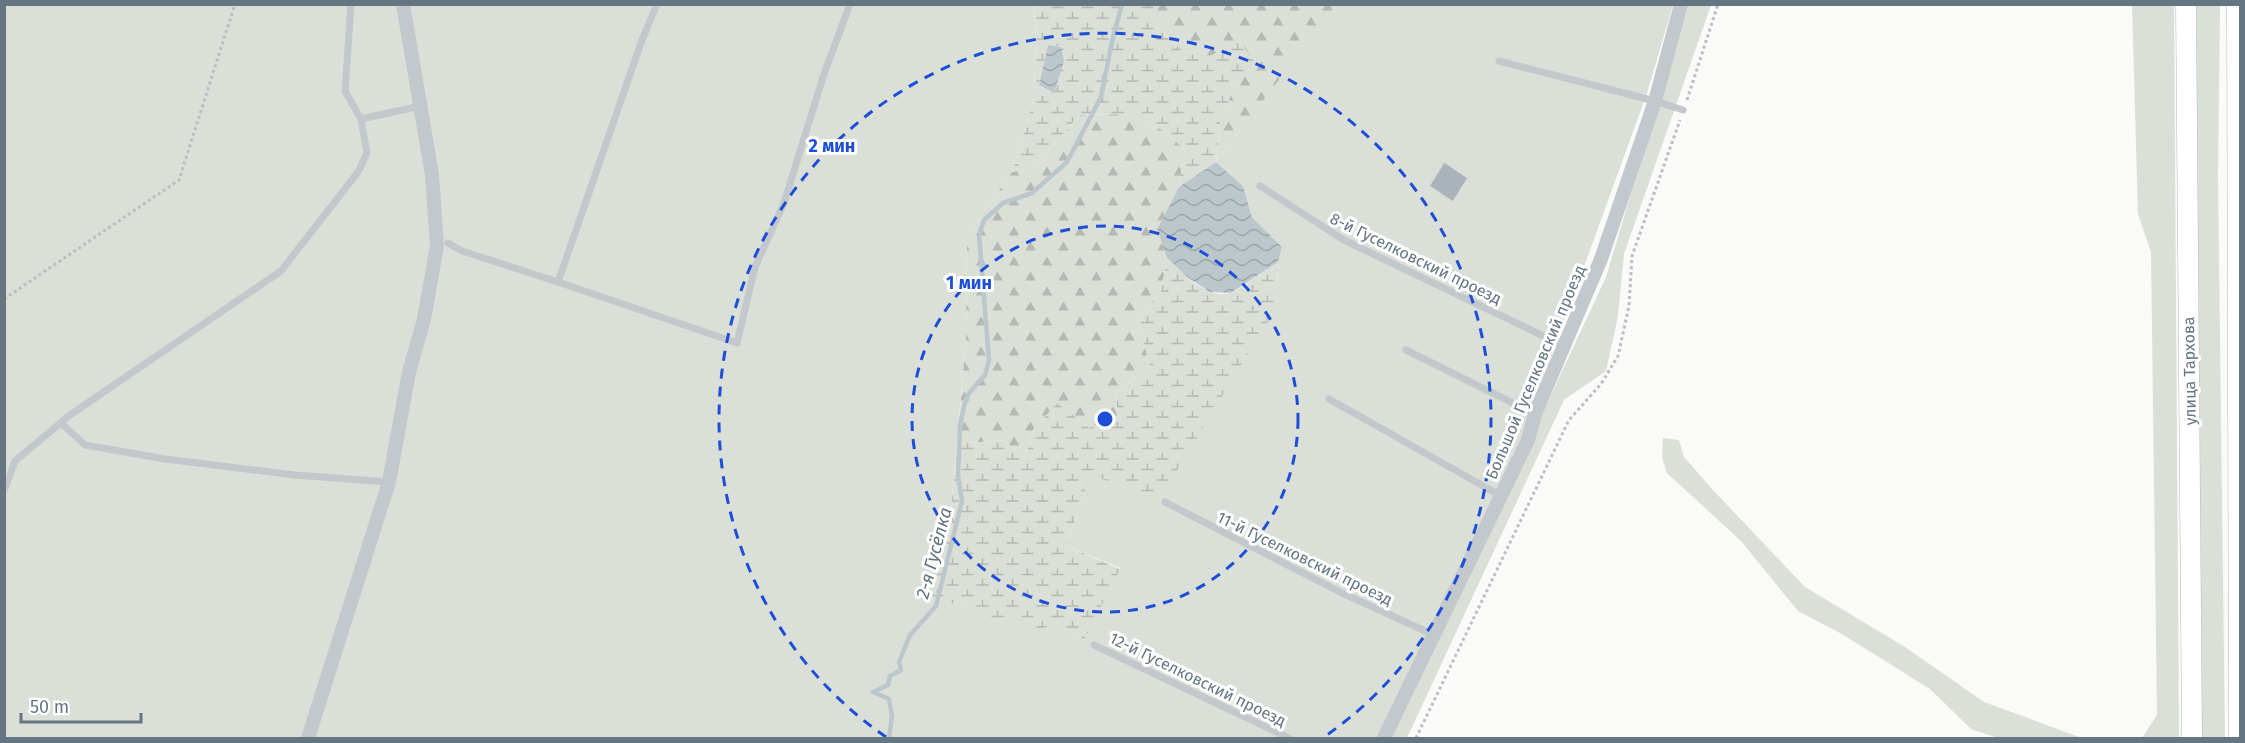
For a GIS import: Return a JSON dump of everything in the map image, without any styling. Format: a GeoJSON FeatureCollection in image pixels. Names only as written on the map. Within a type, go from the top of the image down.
{"type":"FeatureCollection","features":[{"type":"Feature","properties":{"kind":"main road","name":"улица Тархова"},"geometry":{"type":"LineString","coordinates":[[2186,4],[2192,738]]}},
{"type":"Feature","properties":{"kind":"main road"},"geometry":{"type":"LineString","coordinates":[[2237,4],[2239,738]]}},
{"type":"Feature","properties":{"kind":"street"},"geometry":{"type":"LineString","coordinates":[[308,738],[389,482],[409,372],[424,319],[437,246],[432,175],[402,4]]}},
{"type":"Feature","properties":{"kind":"street","name":"Большой Гуселковский проезд"},"geometry":{"type":"LineString","coordinates":[[1384,738],[1528,440],[1536,414],[1600,259],[1655,101],[1681,4]]}},
{"type":"Feature","properties":{"kind":"lane"},"geometry":{"type":"LineString","coordinates":[[4,491],[15,461],[60,423],[280,271],[358,172],[367,153],[361,119],[345,91],[351,4]]}},
{"type":"Feature","properties":{"kind":"lane"},"geometry":{"type":"LineString","coordinates":[[558,282],[642,40],[657,4]]}},
{"type":"Feature","properties":{"kind":"lane"},"geometry":{"type":"LineString","coordinates":[[448,243],[462,251],[737,344],[755,267],[784,203],[824,74],[850,4]]}},
{"type":"Feature","properties":{"kind":"lane"},"geometry":{"type":"LineString","coordinates":[[1499,61],[1683,110]]}},
{"type":"Feature","properties":{"kind":"lane"},"geometry":{"type":"LineString","coordinates":[[361,119],[420,106]]}},
{"type":"Feature","properties":{"kind":"lane","name":"8-й Гуселковский проезд"},"geometry":{"type":"LineString","coordinates":[[1260,186],[1344,240],[1564,346]]}},
{"type":"Feature","properties":{"kind":"lane"},"geometry":{"type":"LineString","coordinates":[[1406,350],[1536,414]]}},
{"type":"Feature","properties":{"kind":"lane"},"geometry":{"type":"LineString","coordinates":[[1329,399],[1501,496]]}},
{"type":"Feature","properties":{"kind":"lane"},"geometry":{"type":"LineString","coordinates":[[60,423],[86,445],[165,459],[295,475],[389,482]]}},
{"type":"Feature","properties":{"kind":"lane","name":"11-й Гуселковский проезд"},"geometry":{"type":"LineString","coordinates":[[1165,502],[1342,593],[1434,635]]}},
{"type":"Feature","properties":{"kind":"lane","name":"12-й Гуселковский проезд"},"geometry":{"type":"LineString","coordinates":[[1094,645],[1289,738]]}},
{"type":"Feature","properties":{"kind":"path"},"geometry":{"type":"LineString","coordinates":[[4,299],[179,180],[235,4]]}},
{"type":"Feature","properties":{"kind":"path"},"geometry":{"type":"LineString","coordinates":[[1416,738],[1569,420],[1601,384],[1618,356],[1629,306],[1632,256],[1718,4]]}},
{"type":"Feature","properties":{"kind":"green space"},"geometry":{"type":"Polygon","coordinates":[[[4,5],[1034,5],[1036,39],[1034,97],[1012,172],[967,235],[966,337],[950,521],[931,605],[956,603],[981,612],[1016,613],[1057,623],[1084,640],[1120,568],[1066,546],[1091,475],[1276,308],[1278,262],[1282,247],[1252,217],[1243,186],[1216,162],[1334,5],[1673,5],[1647,93],[1523,435],[1378,738],[5,738],[4,5]]]}},
{"type":"Feature","properties":{"kind":"green space"},"geometry":{"type":"Polygon","coordinates":[[[1034,5],[1156,5],[1156,25],[1181,50],[1205,59],[1239,40],[1256,64],[1233,89],[1220,124],[1216,162],[1179,187],[1185,149],[1161,129],[1124,114],[1080,115],[1033,167],[1012,172],[1034,97],[1036,39],[1034,5]],[[1048,45],[1039,85],[1054,93],[1061,47],[1048,45]]]}},
{"type":"Feature","properties":{"kind":"green space"},"geometry":{"type":"Polygon","coordinates":[[[1156,5],[1334,5],[1216,162],[1220,124],[1233,89],[1256,64],[1205,59],[1181,50],[1156,25],[1156,5]]]}},
{"type":"Feature","properties":{"kind":"green space"},"geometry":{"type":"Polygon","coordinates":[[[1684,5],[1711,5],[1624,254],[1618,316],[1606,371],[1564,400],[1407,738],[1391,738],[1606,277],[1684,5]]]}},
{"type":"Feature","properties":{"kind":"green space"},"geometry":{"type":"Polygon","coordinates":[[[2132,5],[2174,5],[2179,738],[2142,738],[2157,715],[2151,252],[2138,214],[2132,5]]]}},
{"type":"Feature","properties":{"kind":"green space"},"geometry":{"type":"Polygon","coordinates":[[[2191,5],[2220,5],[2218,178],[2225,738],[2197,738],[2191,5]]]}},
{"type":"Feature","properties":{"kind":"green space"},"geometry":{"type":"Polygon","coordinates":[[[1124,114],[1161,129],[1185,149],[1179,187],[1157,229],[1167,258],[1161,292],[1137,318],[1150,366],[1116,393],[1117,416],[1089,428],[1057,404],[1033,430],[1025,459],[1004,440],[957,444],[966,337],[967,235],[1012,172],[1033,167],[1080,115],[1124,114]]]}},
{"type":"Feature","properties":{"kind":"green space"},"geometry":{"type":"Polygon","coordinates":[[[1167,258],[1204,289],[1222,294],[1231,293],[1278,262],[1276,308],[1159,500],[1091,475],[1066,546],[1120,569],[1084,640],[1057,623],[1030,633],[1016,614],[994,628],[981,612],[956,603],[930,606],[950,521],[957,444],[1004,440],[1025,459],[1033,430],[1057,403],[1089,428],[1117,416],[1116,393],[1150,366],[1137,318],[1161,292],[1167,258]]]}},
{"type":"Feature","properties":{"kind":"green space"},"geometry":{"type":"Polygon","coordinates":[[[1663,438],[1679,440],[1684,457],[1805,587],[1905,647],[1984,702],[2082,738],[1998,738],[1971,729],[1930,689],[1842,634],[1798,611],[1741,541],[1667,473],[1662,457],[1663,438]]]}},
{"type":"Feature","properties":{"kind":"water"},"geometry":{"type":"Polygon","coordinates":[[[1048,45],[1061,47],[1064,61],[1054,93],[1039,85],[1048,45]]]}},
{"type":"Feature","properties":{"kind":"water"},"geometry":{"type":"Polygon","coordinates":[[[1216,162],[1243,186],[1252,217],[1282,247],[1278,262],[1231,293],[1210,292],[1187,277],[1167,258],[1157,229],[1179,187],[1216,162]]]}},
{"type":"Feature","properties":{"kind":"building"},"geometry":{"type":"Polygon","coordinates":[[[1444,162],[1468,178],[1453,202],[1429,186],[1444,162]]]}},
{"type":"Feature","properties":{"kind":"waterway","name":"2-я Гусёлка"},"geometry":{"type":"LineString","coordinates":[[889,738],[892,716],[889,699],[873,692],[888,685],[890,676],[901,670],[899,662],[910,635],[936,606],[962,501],[958,476],[960,425],[969,393],[985,375],[989,360],[979,235],[984,220],[1003,203],[1032,193],[1067,162],[1101,97],[1122,4]]}}]}
